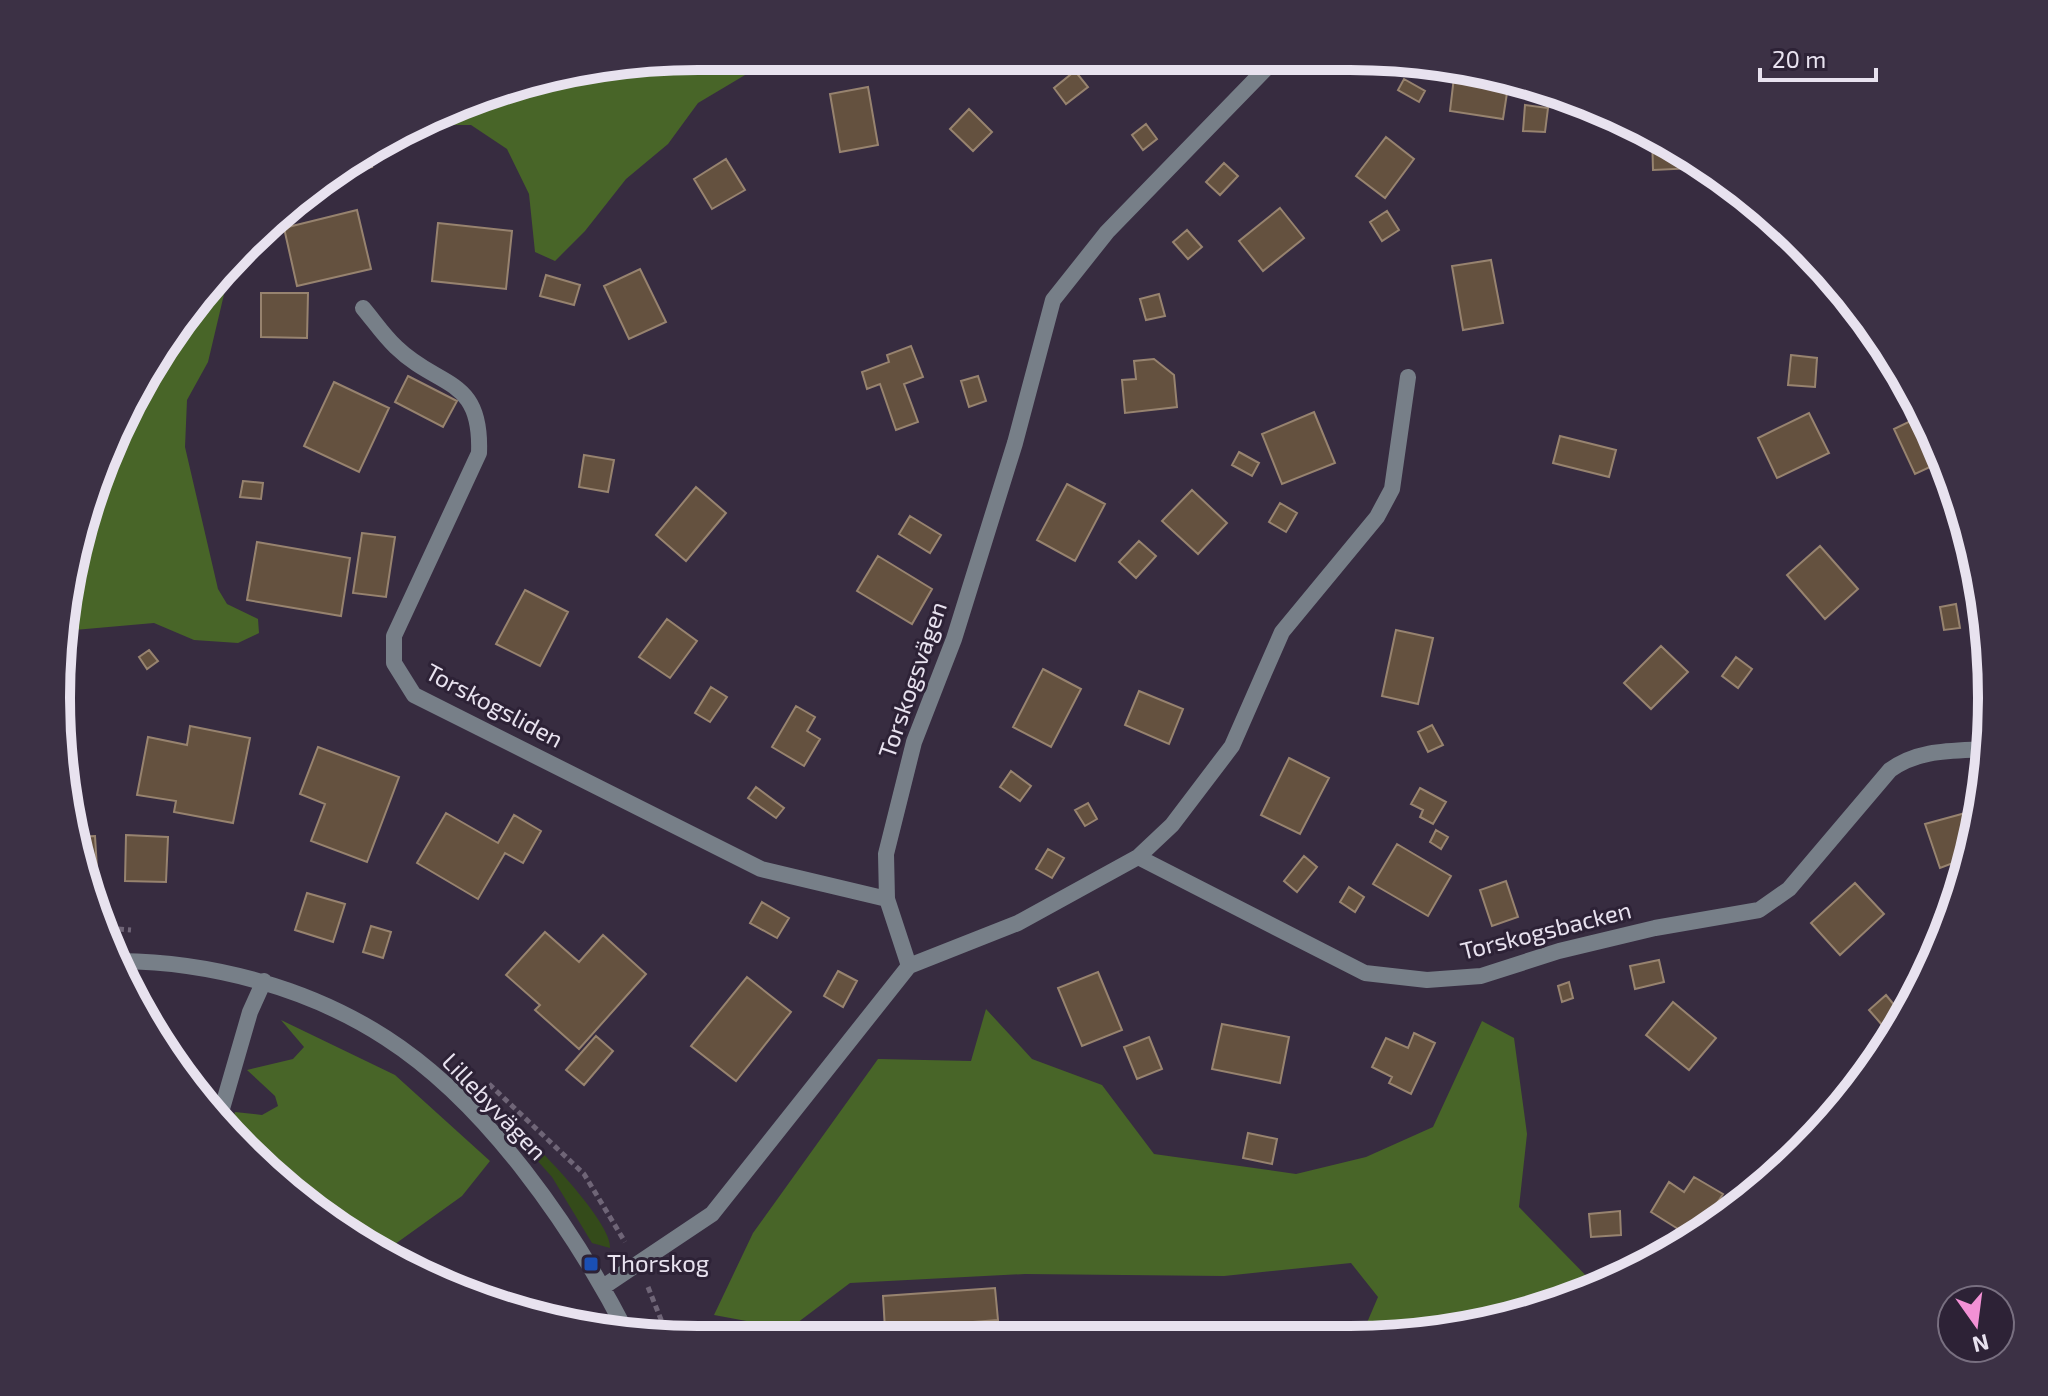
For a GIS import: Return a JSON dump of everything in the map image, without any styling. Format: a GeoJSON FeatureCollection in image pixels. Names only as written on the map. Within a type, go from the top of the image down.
{"type":"FeatureCollection","features":[{"type":"Feature","properties":{"kind":"street","name":"Torskogsvägen"},"geometry":{"type":"LineString","coordinates":[[909,966],[887,899],[886,854],[914,742],[963,609],[1015,443],[1053,300],[1107,232],[1264,70]]}},
{"type":"Feature","properties":{"kind":"street","name":"Torskogsliden"},"geometry":{"type":"LineString","coordinates":[[363,308],[397,349],[467,396],[476,412],[480,435],[479,453],[394,636],[394,663],[414,695],[761,869],[887,899]]}},
{"type":"Feature","properties":{"kind":"street"},"geometry":{"type":"LineString","coordinates":[[603,1287],[712,1214],[909,966],[1018,923],[1138,857],[1172,825],[1232,746],[1282,632],[1377,517],[1392,489],[1408,377]]}},
{"type":"Feature","properties":{"kind":"street","name":"Torskogsbacken"},"geometry":{"type":"LineString","coordinates":[[1138,857],[1365,973],[1427,980],[1481,976],[1559,951],[1759,910],[1789,889],[1890,770],[1902,761],[1918,754],[1976,750]]}},
{"type":"Feature","properties":{"kind":"street","name":"Lillebyvägen"},"geometry":{"type":"LineString","coordinates":[[129,962],[206,970],[264,981],[328,1008],[386,1038],[432,1075],[488,1129],[529,1178],[603,1287],[621,1321]]}},
{"type":"Feature","properties":{"kind":"street"},"geometry":{"type":"LineString","coordinates":[[222,1107],[250,1012],[264,981]]}},
{"type":"Feature","properties":{"kind":"green space"},"geometry":{"type":"Polygon","coordinates":[[[753,70],[698,103],[668,144],[626,179],[585,231],[555,261],[535,252],[529,194],[507,149],[471,125],[442,125],[496,103],[575,82],[657,71],[753,70]]]}},
{"type":"Feature","properties":{"kind":"green space"},"geometry":{"type":"Polygon","coordinates":[[[227,283],[208,362],[187,400],[185,447],[218,589],[227,604],[258,619],[259,633],[238,643],[194,640],[154,623],[74,630],[91,535],[118,458],[154,384],[176,349],[227,283]]]}},
{"type":"Feature","properties":{"kind":"green space"},"geometry":{"type":"Polygon","coordinates":[[[986,1009],[1032,1059],[1102,1085],[1154,1154],[1296,1174],[1366,1157],[1433,1127],[1482,1021],[1514,1038],[1527,1134],[1519,1207],[1589,1278],[1513,1305],[1432,1321],[1391,1325],[1366,1326],[1378,1297],[1351,1263],[1224,1276],[1025,1274],[850,1283],[793,1326],[773,1326],[714,1315],[753,1233],[878,1059],[971,1061],[986,1009]]]}},
{"type":"Feature","properties":{"kind":"green space"},"geometry":{"type":"Polygon","coordinates":[[[281,1020],[395,1075],[490,1161],[462,1196],[392,1246],[384,1242],[316,1196],[284,1170],[233,1119],[235,1112],[262,1115],[278,1106],[275,1096],[247,1070],[293,1059],[304,1047],[281,1020]]]}},
{"type":"Feature","properties":{"kind":"green space"},"geometry":{"type":"Polygon","coordinates":[[[532,1143],[591,1209],[608,1238],[610,1248],[592,1243],[552,1177],[527,1149],[527,1144],[532,1143]]]}},
{"type":"Feature","properties":{"kind":"building"},"geometry":{"type":"Polygon","coordinates":[[[1075,71],[1088,87],[1066,104],[1054,88],[1075,71]]]}},
{"type":"Feature","properties":{"kind":"building"},"geometry":{"type":"Polygon","coordinates":[[[1404,79],[1425,91],[1419,102],[1398,90],[1404,79]]]}},
{"type":"Feature","properties":{"kind":"building"},"geometry":{"type":"Polygon","coordinates":[[[1454,79],[1507,90],[1503,119],[1450,111],[1454,79]]]}},
{"type":"Feature","properties":{"kind":"building"},"geometry":{"type":"Polygon","coordinates":[[[868,87],[878,145],[840,152],[830,94],[868,87]]]}},
{"type":"Feature","properties":{"kind":"building"},"geometry":{"type":"Polygon","coordinates":[[[1525,105],[1548,108],[1545,132],[1523,131],[1525,105]]]}},
{"type":"Feature","properties":{"kind":"building"},"geometry":{"type":"Polygon","coordinates":[[[969,109],[992,132],[973,151],[950,129],[969,109]]]}},
{"type":"Feature","properties":{"kind":"building"},"geometry":{"type":"Polygon","coordinates":[[[1146,124],[1157,139],[1143,150],[1132,135],[1146,124]]]}},
{"type":"Feature","properties":{"kind":"building"},"geometry":{"type":"Polygon","coordinates":[[[1386,137],[1414,159],[1385,198],[1356,176],[1386,137]]]}},
{"type":"Feature","properties":{"kind":"building"},"geometry":{"type":"Polygon","coordinates":[[[1652,148],[1687,168],[1653,170],[1652,148]]]}},
{"type":"Feature","properties":{"kind":"building"},"geometry":{"type":"Polygon","coordinates":[[[726,159],[745,190],[712,209],[694,179],[726,159]]]}},
{"type":"Feature","properties":{"kind":"building"},"geometry":{"type":"Polygon","coordinates":[[[1224,163],[1238,176],[1220,195],[1206,182],[1224,163]]]}},
{"type":"Feature","properties":{"kind":"building"},"geometry":{"type":"Polygon","coordinates":[[[1280,208],[1304,238],[1263,271],[1239,241],[1280,208]]]}},
{"type":"Feature","properties":{"kind":"building"},"geometry":{"type":"Polygon","coordinates":[[[357,210],[371,269],[297,286],[284,228],[357,210]]]}},
{"type":"Feature","properties":{"kind":"building"},"geometry":{"type":"Polygon","coordinates":[[[1387,211],[1399,230],[1382,241],[1370,222],[1387,211]]]}},
{"type":"Feature","properties":{"kind":"building"},"geometry":{"type":"Polygon","coordinates":[[[438,223],[512,231],[506,289],[432,281],[438,223]]]}},
{"type":"Feature","properties":{"kind":"building"},"geometry":{"type":"Polygon","coordinates":[[[1187,230],[1202,247],[1188,259],[1173,242],[1187,230]]]}},
{"type":"Feature","properties":{"kind":"building"},"geometry":{"type":"Polygon","coordinates":[[[1491,260],[1503,323],[1463,330],[1452,266],[1491,260]]]}},
{"type":"Feature","properties":{"kind":"building"},"geometry":{"type":"Polygon","coordinates":[[[640,269],[666,322],[629,339],[604,286],[640,269]]]}},
{"type":"Feature","properties":{"kind":"building"},"geometry":{"type":"Polygon","coordinates":[[[546,275],[580,285],[574,305],[540,296],[546,275]]]}},
{"type":"Feature","properties":{"kind":"building"},"geometry":{"type":"Polygon","coordinates":[[[261,293],[308,293],[307,338],[261,337],[261,293]]]}},
{"type":"Feature","properties":{"kind":"building"},"geometry":{"type":"Polygon","coordinates":[[[1159,294],[1165,316],[1146,320],[1140,299],[1159,294]]]}},
{"type":"Feature","properties":{"kind":"building"},"geometry":{"type":"Polygon","coordinates":[[[911,346],[923,377],[904,384],[918,422],[896,430],[880,384],[867,389],[862,372],[889,362],[887,355],[911,346]]]}},
{"type":"Feature","properties":{"kind":"building"},"geometry":{"type":"Polygon","coordinates":[[[1791,355],[1817,358],[1815,387],[1788,385],[1791,355]]]}},
{"type":"Feature","properties":{"kind":"building"},"geometry":{"type":"Polygon","coordinates":[[[1154,359],[1174,375],[1177,407],[1125,413],[1122,380],[1136,379],[1134,361],[1154,359]]]}},
{"type":"Feature","properties":{"kind":"building"},"geometry":{"type":"Polygon","coordinates":[[[408,376],[457,401],[443,427],[395,402],[408,376]]]}},
{"type":"Feature","properties":{"kind":"building"},"geometry":{"type":"Polygon","coordinates":[[[978,376],[986,401],[969,407],[961,381],[978,376]]]}},
{"type":"Feature","properties":{"kind":"building"},"geometry":{"type":"Polygon","coordinates":[[[334,382],[389,408],[359,472],[304,446],[334,382]]]}},
{"type":"Feature","properties":{"kind":"building"},"geometry":{"type":"Polygon","coordinates":[[[1314,412],[1335,463],[1282,484],[1262,434],[1314,412]]]}},
{"type":"Feature","properties":{"kind":"building"},"geometry":{"type":"Polygon","coordinates":[[[1809,413],[1829,453],[1777,478],[1758,438],[1809,413]]]}},
{"type":"Feature","properties":{"kind":"building"},"geometry":{"type":"Polygon","coordinates":[[[1913,420],[1933,466],[1915,474],[1894,429],[1913,420]]]}},
{"type":"Feature","properties":{"kind":"building"},"geometry":{"type":"Polygon","coordinates":[[[1560,436],[1616,450],[1609,477],[1553,463],[1560,436]]]}},
{"type":"Feature","properties":{"kind":"building"},"geometry":{"type":"Polygon","coordinates":[[[1239,452],[1259,463],[1252,476],[1232,465],[1239,452]]]}},
{"type":"Feature","properties":{"kind":"building"},"geometry":{"type":"Polygon","coordinates":[[[584,455],[614,460],[608,492],[579,487],[584,455]]]}},
{"type":"Feature","properties":{"kind":"building"},"geometry":{"type":"Polygon","coordinates":[[[243,481],[263,483],[261,499],[240,497],[243,481]]]}},
{"type":"Feature","properties":{"kind":"building"},"geometry":{"type":"Polygon","coordinates":[[[1067,484],[1105,504],[1075,561],[1037,540],[1067,484]]]}},
{"type":"Feature","properties":{"kind":"building"},"geometry":{"type":"Polygon","coordinates":[[[696,487],[726,513],[686,561],[656,535],[696,487]]]}},
{"type":"Feature","properties":{"kind":"building"},"geometry":{"type":"Polygon","coordinates":[[[1192,490],[1227,523],[1198,554],[1162,521],[1192,490]]]}},
{"type":"Feature","properties":{"kind":"building"},"geometry":{"type":"Polygon","coordinates":[[[1280,503],[1297,513],[1286,532],[1269,522],[1280,503]]]}},
{"type":"Feature","properties":{"kind":"building"},"geometry":{"type":"Polygon","coordinates":[[[910,516],[941,535],[930,553],[899,534],[910,516]]]}},
{"type":"Feature","properties":{"kind":"building"},"geometry":{"type":"Polygon","coordinates":[[[362,533],[395,537],[386,597],[353,593],[362,533]]]}},
{"type":"Feature","properties":{"kind":"building"},"geometry":{"type":"Polygon","coordinates":[[[1139,541],[1156,556],[1136,578],[1119,562],[1139,541]]]}},
{"type":"Feature","properties":{"kind":"building"},"geometry":{"type":"Polygon","coordinates":[[[257,542],[350,558],[341,616],[247,600],[257,542]]]}},
{"type":"Feature","properties":{"kind":"building"},"geometry":{"type":"Polygon","coordinates":[[[1820,546],[1858,589],[1825,619],[1787,575],[1820,546]]]}},
{"type":"Feature","properties":{"kind":"building"},"geometry":{"type":"Polygon","coordinates":[[[878,556],[932,589],[912,624],[857,591],[878,556]]]}},
{"type":"Feature","properties":{"kind":"building"},"geometry":{"type":"Polygon","coordinates":[[[525,590],[568,612],[540,666],[496,644],[525,590]]]}},
{"type":"Feature","properties":{"kind":"building"},"geometry":{"type":"Polygon","coordinates":[[[1956,604],[1960,628],[1944,630],[1940,607],[1956,604]]]}},
{"type":"Feature","properties":{"kind":"building"},"geometry":{"type":"Polygon","coordinates":[[[667,619],[697,641],[670,678],[639,657],[667,619]]]}},
{"type":"Feature","properties":{"kind":"building"},"geometry":{"type":"Polygon","coordinates":[[[1396,630],[1433,638],[1418,704],[1382,696],[1396,630]]]}},
{"type":"Feature","properties":{"kind":"building"},"geometry":{"type":"Polygon","coordinates":[[[1661,646],[1688,672],[1651,709],[1624,683],[1661,646]]]}},
{"type":"Feature","properties":{"kind":"building"},"geometry":{"type":"Polygon","coordinates":[[[149,650],[158,661],[147,669],[139,657],[149,650]]]}},
{"type":"Feature","properties":{"kind":"building"},"geometry":{"type":"Polygon","coordinates":[[[1736,657],[1752,669],[1738,688],[1722,676],[1736,657]]]}},
{"type":"Feature","properties":{"kind":"building"},"geometry":{"type":"Polygon","coordinates":[[[1043,669],[1081,689],[1051,747],[1013,727],[1043,669]]]}},
{"type":"Feature","properties":{"kind":"building"},"geometry":{"type":"Polygon","coordinates":[[[711,687],[727,697],[710,722],[695,713],[711,687]]]}},
{"type":"Feature","properties":{"kind":"building"},"geometry":{"type":"Polygon","coordinates":[[[1139,691],[1183,709],[1169,744],[1125,725],[1139,691]]]}},
{"type":"Feature","properties":{"kind":"building"},"geometry":{"type":"Polygon","coordinates":[[[796,706],[815,717],[807,731],[820,739],[804,766],[772,747],[796,706]]]}},
{"type":"Feature","properties":{"kind":"building"},"geometry":{"type":"Polygon","coordinates":[[[1432,725],[1443,745],[1428,752],[1418,732],[1432,725]]]}},
{"type":"Feature","properties":{"kind":"building"},"geometry":{"type":"Polygon","coordinates":[[[190,726],[250,738],[233,823],[174,812],[176,801],[137,795],[148,737],[187,745],[190,726]]]}},
{"type":"Feature","properties":{"kind":"building"},"geometry":{"type":"Polygon","coordinates":[[[318,747],[399,777],[367,862],[311,841],[325,804],[300,794],[318,747]]]}},
{"type":"Feature","properties":{"kind":"building"},"geometry":{"type":"Polygon","coordinates":[[[1289,758],[1329,778],[1300,834],[1261,815],[1289,758]]]}},
{"type":"Feature","properties":{"kind":"building"},"geometry":{"type":"Polygon","coordinates":[[[1011,771],[1031,786],[1020,801],[1000,787],[1011,771]]]}},
{"type":"Feature","properties":{"kind":"building"},"geometry":{"type":"Polygon","coordinates":[[[756,787],[784,808],[776,818],[748,798],[756,787]]]}},
{"type":"Feature","properties":{"kind":"building"},"geometry":{"type":"Polygon","coordinates":[[[1420,788],[1446,802],[1433,824],[1420,817],[1423,810],[1411,804],[1420,788]]]}},
{"type":"Feature","properties":{"kind":"building"},"geometry":{"type":"Polygon","coordinates":[[[1088,803],[1097,819],[1085,826],[1075,810],[1088,803]]]}},
{"type":"Feature","properties":{"kind":"building"},"geometry":{"type":"Polygon","coordinates":[[[1967,812],[1957,862],[1940,868],[1925,824],[1967,812]]]}},
{"type":"Feature","properties":{"kind":"building"},"geometry":{"type":"Polygon","coordinates":[[[446,813],[498,843],[514,815],[541,831],[523,863],[505,853],[478,899],[417,863],[446,813]]]}},
{"type":"Feature","properties":{"kind":"building"},"geometry":{"type":"Polygon","coordinates":[[[1436,830],[1448,837],[1441,849],[1430,842],[1436,830]]]}},
{"type":"Feature","properties":{"kind":"building"},"geometry":{"type":"Polygon","coordinates":[[[126,835],[168,837],[166,882],[125,881],[126,835]]]}},
{"type":"Feature","properties":{"kind":"building"},"geometry":{"type":"Polygon","coordinates":[[[85,836],[95,836],[98,883],[91,861],[85,836]]]}},
{"type":"Feature","properties":{"kind":"building"},"geometry":{"type":"Polygon","coordinates":[[[1397,844],[1451,876],[1428,916],[1373,884],[1397,844]]]}},
{"type":"Feature","properties":{"kind":"building"},"geometry":{"type":"Polygon","coordinates":[[[1048,849],[1064,858],[1052,878],[1036,869],[1048,849]]]}},
{"type":"Feature","properties":{"kind":"building"},"geometry":{"type":"Polygon","coordinates":[[[1304,856],[1317,867],[1297,892],[1284,881],[1304,856]]]}},
{"type":"Feature","properties":{"kind":"building"},"geometry":{"type":"Polygon","coordinates":[[[1506,881],[1518,917],[1492,926],[1480,890],[1506,881]]]}},
{"type":"Feature","properties":{"kind":"building"},"geometry":{"type":"Polygon","coordinates":[[[1855,883],[1884,914],[1840,955],[1811,923],[1855,883]]]}},
{"type":"Feature","properties":{"kind":"building"},"geometry":{"type":"Polygon","coordinates":[[[1349,887],[1364,897],[1355,912],[1340,902],[1349,887]]]}},
{"type":"Feature","properties":{"kind":"building"},"geometry":{"type":"Polygon","coordinates":[[[307,893],[345,904],[333,942],[295,930],[307,893]]]}},
{"type":"Feature","properties":{"kind":"building"},"geometry":{"type":"Polygon","coordinates":[[[762,902],[789,918],[777,938],[750,923],[762,902]]]}},
{"type":"Feature","properties":{"kind":"building"},"geometry":{"type":"Polygon","coordinates":[[[371,926],[391,932],[383,958],[363,952],[371,926]]]}},
{"type":"Feature","properties":{"kind":"building"},"geometry":{"type":"Polygon","coordinates":[[[545,932],[579,962],[603,935],[646,974],[579,1049],[535,1010],[540,1005],[506,975],[545,932]]]}},
{"type":"Feature","properties":{"kind":"building"},"geometry":{"type":"Polygon","coordinates":[[[1659,960],[1664,982],[1635,989],[1630,966],[1659,960]]]}},
{"type":"Feature","properties":{"kind":"building"},"geometry":{"type":"Polygon","coordinates":[[[838,971],[857,981],[843,1007],[824,996],[838,971]]]}},
{"type":"Feature","properties":{"kind":"building"},"geometry":{"type":"Polygon","coordinates":[[[1098,972],[1122,1030],[1082,1046],[1058,988],[1098,972]]]}},
{"type":"Feature","properties":{"kind":"building"},"geometry":{"type":"Polygon","coordinates":[[[747,977],[791,1012],[736,1081],[691,1046],[747,977]]]}},
{"type":"Feature","properties":{"kind":"building"},"geometry":{"type":"Polygon","coordinates":[[[1569,982],[1573,998],[1562,1002],[1558,986],[1569,982]]]}},
{"type":"Feature","properties":{"kind":"building"},"geometry":{"type":"Polygon","coordinates":[[[1886,995],[1896,1008],[1883,1026],[1869,1010],[1886,995]]]}},
{"type":"Feature","properties":{"kind":"building"},"geometry":{"type":"Polygon","coordinates":[[[1673,1002],[1716,1038],[1689,1070],[1646,1035],[1673,1002]]]}},
{"type":"Feature","properties":{"kind":"building"},"geometry":{"type":"Polygon","coordinates":[[[1222,1024],[1289,1037],[1280,1083],[1212,1069],[1222,1024]]]}},
{"type":"Feature","properties":{"kind":"building"},"geometry":{"type":"Polygon","coordinates":[[[1414,1033],[1435,1043],[1411,1094],[1389,1083],[1392,1077],[1372,1067],[1386,1038],[1408,1048],[1414,1033]]]}},
{"type":"Feature","properties":{"kind":"building"},"geometry":{"type":"Polygon","coordinates":[[[596,1036],[613,1051],[584,1085],[566,1070],[596,1036]]]}},
{"type":"Feature","properties":{"kind":"building"},"geometry":{"type":"Polygon","coordinates":[[[1149,1037],[1162,1069],[1137,1079],[1124,1047],[1149,1037]]]}},
{"type":"Feature","properties":{"kind":"building"},"geometry":{"type":"Polygon","coordinates":[[[1248,1133],[1277,1139],[1272,1164],[1243,1158],[1248,1133]]]}},
{"type":"Feature","properties":{"kind":"building"},"geometry":{"type":"Polygon","coordinates":[[[1694,1177],[1723,1194],[1713,1210],[1681,1231],[1651,1212],[1669,1182],[1684,1192],[1694,1177]]]}},
{"type":"Feature","properties":{"kind":"building"},"geometry":{"type":"Polygon","coordinates":[[[1620,1211],[1621,1235],[1591,1237],[1589,1214],[1620,1211]]]}},
{"type":"Feature","properties":{"kind":"building"},"geometry":{"type":"Polygon","coordinates":[[[995,1288],[998,1320],[885,1326],[883,1296],[995,1288]]]}},
{"type":"Feature","properties":{"kind":"place","name":"Thorskog"},"geometry":{"type":"Point","coordinates":[591,1264]}}]}
